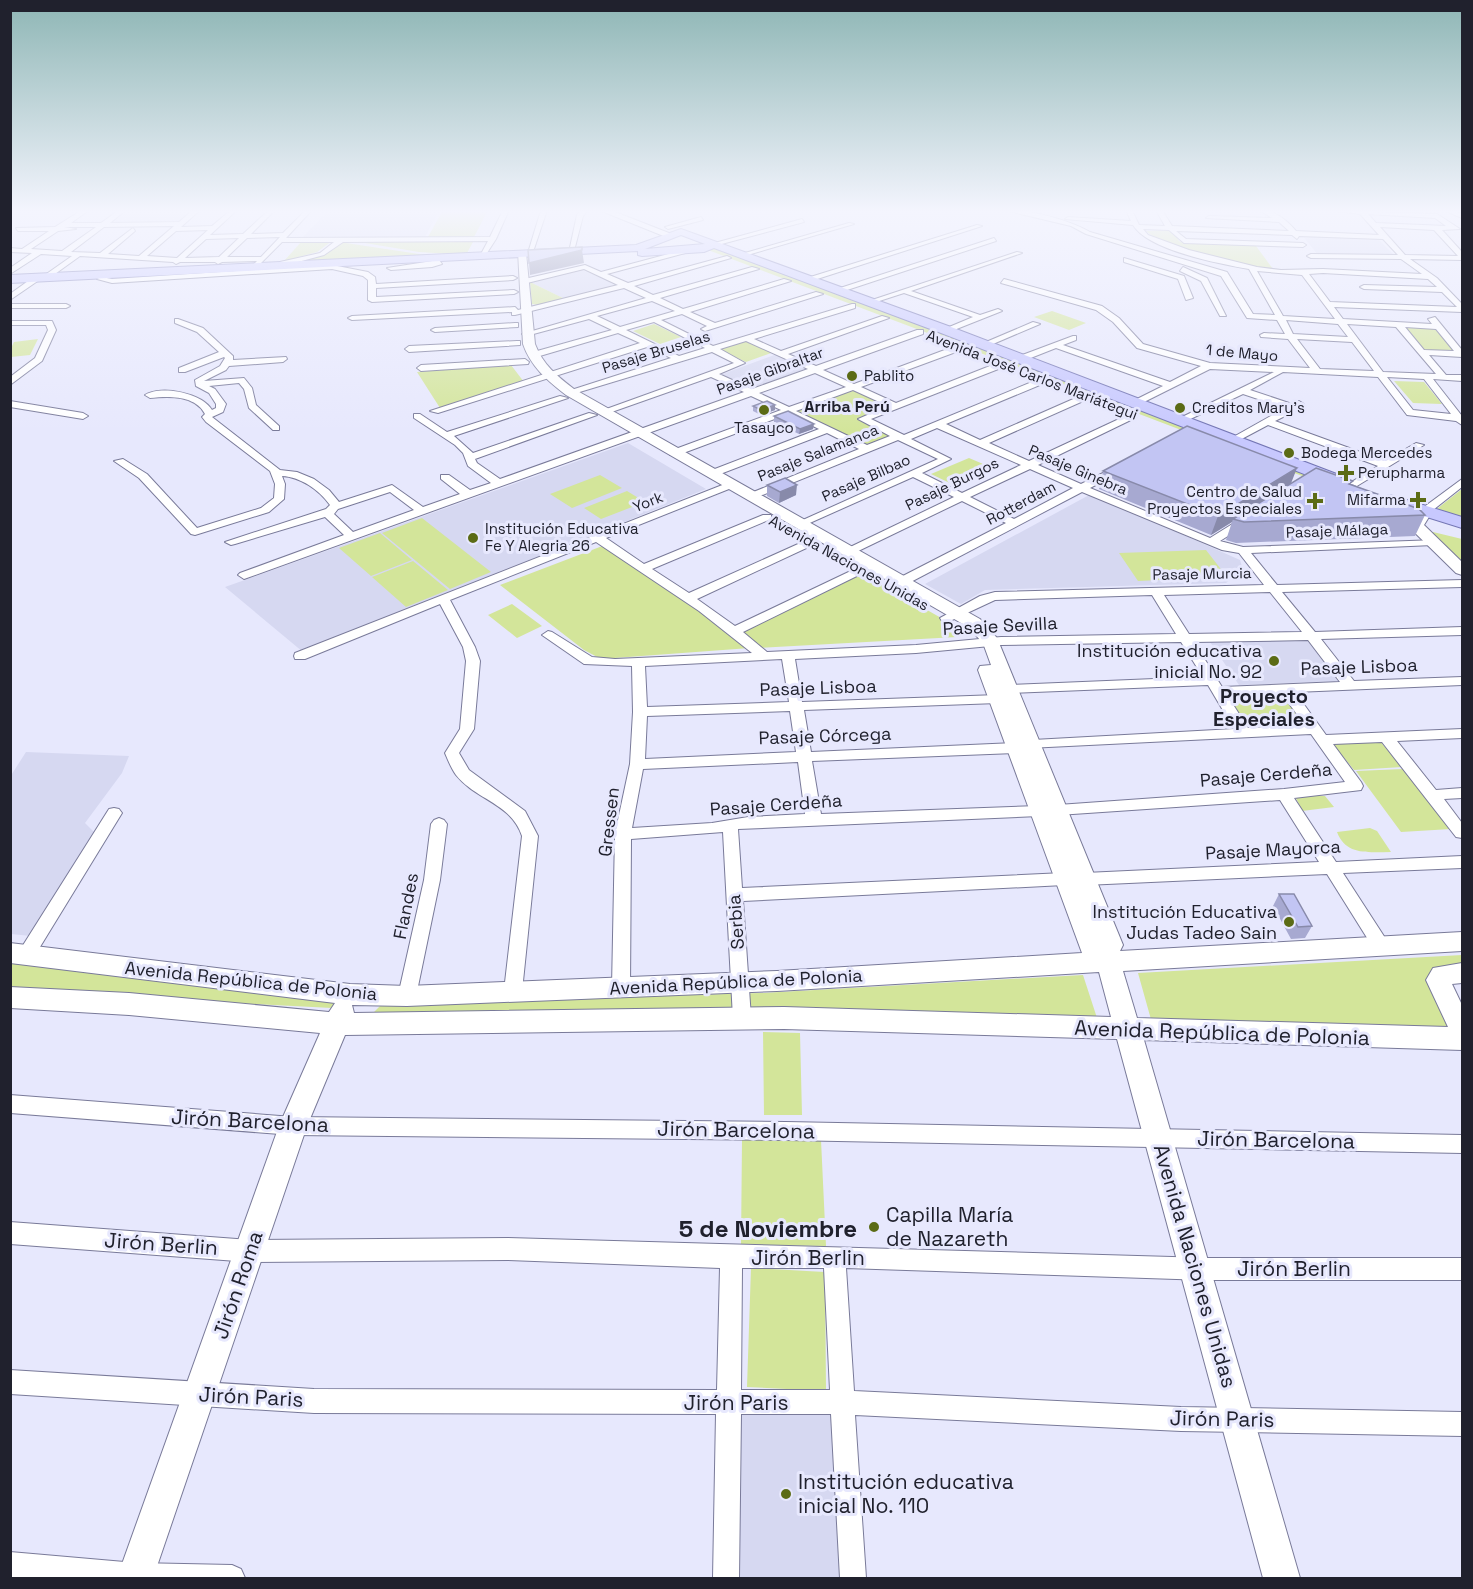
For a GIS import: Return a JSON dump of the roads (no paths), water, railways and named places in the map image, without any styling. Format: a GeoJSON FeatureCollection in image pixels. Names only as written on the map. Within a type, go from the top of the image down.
{"type":"FeatureCollection","features":[{"type":"Feature","properties":{"kind":"main road","name":"Avenida José Carlos Mariátegui"},"geometry":{"type":"LineString","coordinates":[[795,284],[1044,380],[1069,389],[1085,389]]}},
{"type":"Feature","properties":{"kind":"main road","name":"Avenida José Carlos Mariátegui"},"geometry":{"type":"LineString","coordinates":[[822,284],[1020,359],[1085,389],[1358,501]]}},
{"type":"Feature","properties":{"kind":"main road","name":"Avenida José Carlos Mariátegui"},"geometry":{"type":"LineString","coordinates":[[1135,409],[1181,420],[1352,486],[1462,537]]}},
{"type":"Feature","properties":{"kind":"main road","name":"Avenida José Carlos Mariátegui"},"geometry":{"type":"LineString","coordinates":[[1377,508],[1462,523]]}},
{"type":"Feature","properties":{"kind":"street"},"geometry":{"type":"LineString","coordinates":[[10,298],[31,284]]}},
{"type":"Feature","properties":{"kind":"street","name":"Avenida Naciones Unidas"},"geometry":{"type":"LineString","coordinates":[[519,284],[517,349],[529,359],[543,377],[566,395],[901,582],[952,615],[984,643],[1003,694],[1015,748],[1064,879],[1091,948],[1107,959]]}},
{"type":"Feature","properties":{"kind":"street"},"geometry":{"type":"LineString","coordinates":[[409,349],[518,310],[553,284]]}},
{"type":"Feature","properties":{"kind":"street"},"geometry":{"type":"LineString","coordinates":[[435,330],[629,284]]}},
{"type":"Feature","properties":{"kind":"street"},"geometry":{"type":"LineString","coordinates":[[590,316],[702,284]]}},
{"type":"Feature","properties":{"kind":"street"},"geometry":{"type":"LineString","coordinates":[[421,368],[529,359],[777,284]]}},
{"type":"Feature","properties":{"kind":"street"},"geometry":{"type":"LineString","coordinates":[[838,290],[856,284]]}},
{"type":"Feature","properties":{"kind":"street"},"geometry":{"type":"LineString","coordinates":[[870,302],[925,284]]}},
{"type":"Feature","properties":{"kind":"street","name":"1 de Mayo"},"geometry":{"type":"LineString","coordinates":[[1015,284],[1099,308],[1116,320],[1140,346],[1209,366],[1462,378]]}},
{"type":"Feature","properties":{"kind":"street"},"geometry":{"type":"LineString","coordinates":[[1183,284],[1189,298]]}},
{"type":"Feature","properties":{"kind":"street"},"geometry":{"type":"LineString","coordinates":[[1205,284],[1223,314]]}},
{"type":"Feature","properties":{"kind":"street"},"geometry":{"type":"LineString","coordinates":[[1230,284],[1250,316],[1439,327]]}},
{"type":"Feature","properties":{"kind":"street"},"geometry":{"type":"LineString","coordinates":[[1261,284],[1291,337],[1317,371]]}},
{"type":"Feature","properties":{"kind":"street"},"geometry":{"type":"LineString","coordinates":[[1313,284],[1412,414],[1461,420]]}},
{"type":"Feature","properties":{"kind":"street"},"geometry":{"type":"LineString","coordinates":[[1437,284],[1462,309]]}},
{"type":"Feature","properties":{"kind":"street"},"geometry":{"type":"LineString","coordinates":[[626,285],[714,326]]}},
{"type":"Feature","properties":{"kind":"street"},"geometry":{"type":"LineString","coordinates":[[518,310],[372,286],[372,300],[393,299],[518,310],[590,316],[677,358]]}},
{"type":"Feature","properties":{"kind":"street"},"geometry":{"type":"LineString","coordinates":[[1364,286],[1444,290]]}},
{"type":"Feature","properties":{"kind":"street"},"geometry":{"type":"LineString","coordinates":[[1364,286],[1381,306]]}},
{"type":"Feature","properties":{"kind":"street"},"geometry":{"type":"LineString","coordinates":[[904,291],[979,317]]}},
{"type":"Feature","properties":{"kind":"street"},"geometry":{"type":"LineString","coordinates":[[597,293],[606,297]]}},
{"type":"Feature","properties":{"kind":"street"},"geometry":{"type":"LineString","coordinates":[[685,335],[819,294]]}},
{"type":"Feature","properties":{"kind":"street"},"geometry":{"type":"LineString","coordinates":[[392,315],[393,299]]}},
{"type":"Feature","properties":{"kind":"street"},"geometry":{"type":"LineString","coordinates":[[614,302],[623,306]]}},
{"type":"Feature","properties":{"kind":"street"},"geometry":{"type":"LineString","coordinates":[[1328,304],[1462,309]]}},
{"type":"Feature","properties":{"kind":"street"},"geometry":{"type":"LineString","coordinates":[[10,306],[66,306]]}},
{"type":"Feature","properties":{"kind":"street","name":"Pasaje Bruselas"},"geometry":{"type":"LineString","coordinates":[[446,435],[677,358],[748,339],[852,306]]}},
{"type":"Feature","properties":{"kind":"street"},"geometry":{"type":"LineString","coordinates":[[1422,308],[1462,354]]}},
{"type":"Feature","properties":{"kind":"street"},"geometry":{"type":"LineString","coordinates":[[352,318],[518,310]]}},
{"type":"Feature","properties":{"kind":"street"},"geometry":{"type":"LineString","coordinates":[[946,330],[998,311]]}},
{"type":"Feature","properties":{"kind":"street"},"geometry":{"type":"LineString","coordinates":[[780,354],[885,318]]}},
{"type":"Feature","properties":{"kind":"street"},"geometry":{"type":"LineString","coordinates":[[1431,318],[1462,320]]}},
{"type":"Feature","properties":{"kind":"street"},"geometry":{"type":"LineString","coordinates":[[470,458],[741,363],[655,320]]}},
{"type":"Feature","properties":{"kind":"street"},"geometry":{"type":"LineString","coordinates":[[178,321],[200,330],[227,358]]}},
{"type":"Feature","properties":{"kind":"street"},"geometry":{"type":"LineString","coordinates":[[10,323],[49,322],[52,330],[39,359],[10,382]]}},
{"type":"Feature","properties":{"kind":"street"},"geometry":{"type":"LineString","coordinates":[[983,345],[1036,324]]}},
{"type":"Feature","properties":{"kind":"street"},"geometry":{"type":"LineString","coordinates":[[1399,325],[1443,377]]}},
{"type":"Feature","properties":{"kind":"street","name":"Pasaje Gibraltar"},"geometry":{"type":"LineString","coordinates":[[244,575],[920,332]]}},
{"type":"Feature","properties":{"kind":"street"},"geometry":{"type":"LineString","coordinates":[[1264,335],[1355,340]]}},
{"type":"Feature","properties":{"kind":"street"},"geometry":{"type":"LineString","coordinates":[[1020,359],[1073,338]]}},
{"type":"Feature","properties":{"kind":"street"},"geometry":{"type":"LineString","coordinates":[[748,339],[896,406]]}},
{"type":"Feature","properties":{"kind":"street"},"geometry":{"type":"LineString","coordinates":[[435,411],[647,344]]}},
{"type":"Feature","properties":{"kind":"street"},"geometry":{"type":"LineString","coordinates":[[1056,345],[1172,386]]}},
{"type":"Feature","properties":{"kind":"street"},"geometry":{"type":"LineString","coordinates":[[674,453],[961,347]]}},
{"type":"Feature","properties":{"kind":"street"},"geometry":{"type":"LineString","coordinates":[[1422,352],[1462,354]]}},
{"type":"Feature","properties":{"kind":"street"},"geometry":{"type":"LineString","coordinates":[[199,384],[200,378],[227,358]]}},
{"type":"Feature","properties":{"kind":"street"},"geometry":{"type":"LineString","coordinates":[[182,370],[227,358],[283,359]]}},
{"type":"Feature","properties":{"kind":"street"},"geometry":{"type":"LineString","coordinates":[[900,437],[863,419],[1003,364]]}},
{"type":"Feature","properties":{"kind":"street","name":"Pasaje Burgos"},"geometry":{"type":"LineString","coordinates":[[848,552],[1135,409],[1209,366]]}},
{"type":"Feature","properties":{"kind":"street"},"geometry":{"type":"LineString","coordinates":[[1181,420],[1244,391],[1278,373],[1279,370]]}},
{"type":"Feature","properties":{"kind":"street"},"geometry":{"type":"LineString","coordinates":[[713,374],[867,448]]}},
{"type":"Feature","properties":{"kind":"street"},"geometry":{"type":"LineString","coordinates":[[1426,376],[1461,420]]}},
{"type":"Feature","properties":{"kind":"street"},"geometry":{"type":"LineString","coordinates":[[199,384],[241,380],[248,388],[252,406],[276,428]]}},
{"type":"Feature","properties":{"kind":"street","name":"Pasaje Salamanca"},"geometry":{"type":"LineString","coordinates":[[750,497],[867,448],[937,424],[1044,380]]}},
{"type":"Feature","properties":{"kind":"street"},"geometry":{"type":"LineString","coordinates":[[119,461],[143,476],[195,532],[265,510],[275,504],[279,499],[280,484],[277,473],[270,465],[241,446],[209,420],[207,417],[220,410],[221,404],[212,391],[199,384]]}},
{"type":"Feature","properties":{"kind":"street"},"geometry":{"type":"LineString","coordinates":[[981,443],[1085,389]]}},
{"type":"Feature","properties":{"kind":"street"},"geometry":{"type":"LineString","coordinates":[[1233,440],[1297,406],[1244,391]]}},
{"type":"Feature","properties":{"kind":"street"},"geometry":{"type":"LineString","coordinates":[[150,394],[198,400],[206,406],[210,414]]}},
{"type":"Feature","properties":{"kind":"street"},"geometry":{"type":"LineString","coordinates":[[1447,402],[1462,403]]}},
{"type":"Feature","properties":{"kind":"street"},"geometry":{"type":"LineString","coordinates":[[10,404],[84,416]]}},
{"type":"Feature","properties":{"kind":"street"},"geometry":{"type":"LineString","coordinates":[[417,416],[468,452],[472,464],[500,484]]}},
{"type":"Feature","properties":{"kind":"street"},"geometry":{"type":"LineString","coordinates":[[1269,422],[1386,465]]}},
{"type":"Feature","properties":{"kind":"street","name":"Pasaje Ginebra"},"geometry":{"type":"LineString","coordinates":[[937,424],[1211,542],[1226,548],[1243,550]]}},
{"type":"Feature","properties":{"kind":"street","name":"York"},"geometry":{"type":"LineString","coordinates":[[300,656],[599,539],[720,483],[826,430]]}},
{"type":"Feature","properties":{"kind":"street","name":"Avenida Naciones Unidas"},"geometry":{"type":"LineString","coordinates":[[634,435],[674,453],[767,517],[811,542],[861,570],[952,615]]}},
{"type":"Feature","properties":{"kind":"street","name":"Pasaje Bilbao"},"geometry":{"type":"LineString","coordinates":[[799,524],[946,459],[900,437]]}},
{"type":"Feature","properties":{"kind":"street"},"geometry":{"type":"LineString","coordinates":[[1352,486],[1419,446]]}},
{"type":"Feature","properties":{"kind":"street","name":"Rotterdam"},"geometry":{"type":"LineString","coordinates":[[901,582],[1134,461]]}},
{"type":"Feature","properties":{"kind":"street"},"geometry":{"type":"LineString","coordinates":[[277,473],[288,472],[316,485],[328,495],[333,509]]}},
{"type":"Feature","properties":{"kind":"street"},"geometry":{"type":"LineString","coordinates":[[913,473],[1016,524]]}},
{"type":"Feature","properties":{"kind":"street"},"geometry":{"type":"LineString","coordinates":[[445,477],[468,495]]}},
{"type":"Feature","properties":{"kind":"street"},"geometry":{"type":"LineString","coordinates":[[1462,482],[1420,517],[1417,527],[1462,570]]}},
{"type":"Feature","properties":{"kind":"street"},"geometry":{"type":"LineString","coordinates":[[231,542],[392,488],[423,512]]}},
{"type":"Feature","properties":{"kind":"street"},"geometry":{"type":"LineString","coordinates":[[333,509],[328,515],[352,537]]}},
{"type":"Feature","properties":{"kind":"street"},"geometry":{"type":"LineString","coordinates":[[1211,542],[1258,513]]}},
{"type":"Feature","properties":{"kind":"street"},"geometry":{"type":"LineString","coordinates":[[644,568],[767,517]]}},
{"type":"Feature","properties":{"kind":"street"},"geometry":{"type":"LineString","coordinates":[[599,539],[689,598],[763,655]]}},
{"type":"Feature","properties":{"kind":"street"},"geometry":{"type":"LineString","coordinates":[[689,598],[811,542]]}},
{"type":"Feature","properties":{"kind":"street","name":"Pasaje Málaga"},"geometry":{"type":"LineString","coordinates":[[1243,550],[1433,542]]}},
{"type":"Feature","properties":{"kind":"street"},"geometry":{"type":"LineString","coordinates":[[1243,550],[1350,685]]}},
{"type":"Feature","properties":{"kind":"street"},"geometry":{"type":"LineString","coordinates":[[736,632],[861,570]]}},
{"type":"Feature","properties":{"kind":"street","name":"Pasaje Murcia"},"geometry":{"type":"LineString","coordinates":[[952,615],[995,596],[1462,583]]}},
{"type":"Feature","properties":{"kind":"street"},"geometry":{"type":"LineString","coordinates":[[1155,590],[1244,733]]}},
{"type":"Feature","properties":{"kind":"street"},"geometry":{"type":"LineString","coordinates":[[444,600],[474,661],[467,729],[452,753],[462,772],[514,809],[526,821],[530,837],[513,992]]}},
{"type":"Feature","properties":{"kind":"street","name":"Pasaje Sevilla"},"geometry":{"type":"LineString","coordinates":[[548,635],[589,661],[638,662],[984,643],[1462,631]]}},
{"type":"Feature","properties":{"kind":"street"},"geometry":{"type":"LineString","coordinates":[[788,654],[814,820]]}},
{"type":"Feature","properties":{"kind":"street","name":"Gressen"},"geometry":{"type":"LineString","coordinates":[[621,987],[623,834],[637,764],[640,712],[638,662]]}},
{"type":"Feature","properties":{"kind":"street","name":"Pasaje Lisboa"},"geometry":{"type":"LineString","coordinates":[[640,712],[1214,686],[1285,688],[1462,681]]}},
{"type":"Feature","properties":{"kind":"street","name":"Pasaje Cerdeña"},"geometry":{"type":"LineString","coordinates":[[1058,810],[1284,794],[1356,786],[1285,688]]}},
{"type":"Feature","properties":{"kind":"street","name":"Avenida Naciones Unidas"},"geometry":{"type":"LineString","coordinates":[[1003,694],[1033,745],[1111,945],[1107,959],[1160,1138],[1282,1578]]}},
{"type":"Feature","properties":{"kind":"street"},"geometry":{"type":"LineString","coordinates":[[1033,745],[1244,733],[1386,737],[1462,734]]}},
{"type":"Feature","properties":{"kind":"street"},"geometry":{"type":"LineString","coordinates":[[1386,737],[1462,833]]}},
{"type":"Feature","properties":{"kind":"street","name":"Pasaje Córcega"},"geometry":{"type":"LineString","coordinates":[[637,764],[1015,748]]}},
{"type":"Feature","properties":{"kind":"street"},"geometry":{"type":"LineString","coordinates":[[1432,795],[1462,793]]}},
{"type":"Feature","properties":{"kind":"street"},"geometry":{"type":"LineString","coordinates":[[1284,794],[1380,944]]}},
{"type":"Feature","properties":{"kind":"street","name":"Pasaje Cerdeña"},"geometry":{"type":"LineString","coordinates":[[623,834],[712,829],[748,822],[1039,811]]}},
{"type":"Feature","properties":{"kind":"street"},"geometry":{"type":"LineString","coordinates":[[18,954],[114,813]]}},
{"type":"Feature","properties":{"kind":"street","name":"Flandes"},"geometry":{"type":"LineString","coordinates":[[407,996],[432,880],[439,824]]}},
{"type":"Feature","properties":{"kind":"street","name":"Serbia"},"geometry":{"type":"LineString","coordinates":[[729,826],[734,895],[729,983]]}},
{"type":"Feature","properties":{"kind":"street","name":"Pasaje Mayorca"},"geometry":{"type":"LineString","coordinates":[[1085,879],[1462,862]]}},
{"type":"Feature","properties":{"kind":"street"},"geometry":{"type":"LineString","coordinates":[[734,895],[1064,879]]}},
{"type":"Feature","properties":{"kind":"street","name":"Avenida República de Polonia"},"geometry":{"type":"LineString","coordinates":[[18,954],[350,994],[407,996],[729,983],[1107,959],[1462,941]]}},
{"type":"Feature","properties":{"kind":"street"},"geometry":{"type":"LineString","coordinates":[[1462,973],[1442,975],[1438,980],[1462,1030]]}},
{"type":"Feature","properties":{"kind":"street"},"geometry":{"type":"LineString","coordinates":[[729,983],[731,1018]]}},
{"type":"Feature","properties":{"kind":"street","name":"Jirón Roma"},"geometry":{"type":"LineString","coordinates":[[135,1577],[293,1126],[350,994]]}},
{"type":"Feature","properties":{"kind":"street","name":"Avenida República de Polonia"},"geometry":{"type":"LineString","coordinates":[[10,997],[129,1004],[336,1024],[731,1018],[1462,1039]]}},
{"type":"Feature","properties":{"kind":"street","name":"Jirón Barcelona"},"geometry":{"type":"LineString","coordinates":[[10,1104],[293,1126],[1462,1144]]}},
{"type":"Feature","properties":{"kind":"street","name":"Jirón Berlin"},"geometry":{"type":"LineString","coordinates":[[10,1233],[250,1251],[508,1249],[1196,1269],[1462,1269]]}},
{"type":"Feature","properties":{"kind":"street"},"geometry":{"type":"LineString","coordinates":[[726,1578],[731,1257]]}},
{"type":"Feature","properties":{"kind":"street"},"geometry":{"type":"LineString","coordinates":[[834,1257],[853,1578]]}},
{"type":"Feature","properties":{"kind":"street","name":"Jirón Paris"},"geometry":{"type":"LineString","coordinates":[[10,1382],[315,1401],[841,1402],[1238,1419],[1462,1424]]}},
{"type":"Feature","properties":{"kind":"street"},"geometry":{"type":"LineString","coordinates":[[10,1565],[135,1577],[232,1578]]}},
{"type":"Feature","properties":{"kind":"place","name":"Pablito"},"geometry":{"type":"Point","coordinates":[852,376]}},
{"type":"Feature","properties":{"kind":"place","name":"Creditos Mary's"},"geometry":{"type":"Point","coordinates":[1180,408]}},
{"type":"Feature","properties":{"kind":"place","name":"Tasayco"},"geometry":{"type":"Point","coordinates":[764,410]}},
{"type":"Feature","properties":{"kind":"place","name":"Bodega Mercedes"},"geometry":{"type":"Point","coordinates":[1289,453]}},
{"type":"Feature","properties":{"kind":"place","name":"Perupharma"},"geometry":{"type":"Point","coordinates":[1346,473]}},
{"type":"Feature","properties":{"kind":"place","name":"Mifarma"},"geometry":{"type":"Point","coordinates":[1418,500]}},
{"type":"Feature","properties":{"kind":"place","name":"Centro de Salud Proyectos Especiales"},"geometry":{"type":"Point","coordinates":[1315,501]}},
{"type":"Feature","properties":{"kind":"place","name":"Institución Educativa Fe Y Alegria 26"},"geometry":{"type":"Point","coordinates":[473,538]}},
{"type":"Feature","properties":{"kind":"place","name":"Institución educativa inicial No. 92"},"geometry":{"type":"Point","coordinates":[1274,661]}},
{"type":"Feature","properties":{"kind":"place","name":"Institución Educativa Judas Tadeo Sain"},"geometry":{"type":"Point","coordinates":[1289,922]}},
{"type":"Feature","properties":{"kind":"place","name":"Capilla María de Nazareth"},"geometry":{"type":"Point","coordinates":[874,1227]}},
{"type":"Feature","properties":{"kind":"place","name":"Institución educativa inicial No. 110"},"geometry":{"type":"Point","coordinates":[786,1494]}},
{"type":"Feature","properties":{"kind":"district","name":"Arriba Perú"},"geometry":{"type":"Point","coordinates":[847,406]}},
{"type":"Feature","properties":{"kind":"district","name":"Proyecto Especiales"},"geometry":{"type":"Point","coordinates":[1264,708]}},
{"type":"Feature","properties":{"kind":"district","name":"5 de Noviembre"},"geometry":{"type":"Point","coordinates":[768,1229]}}]}
